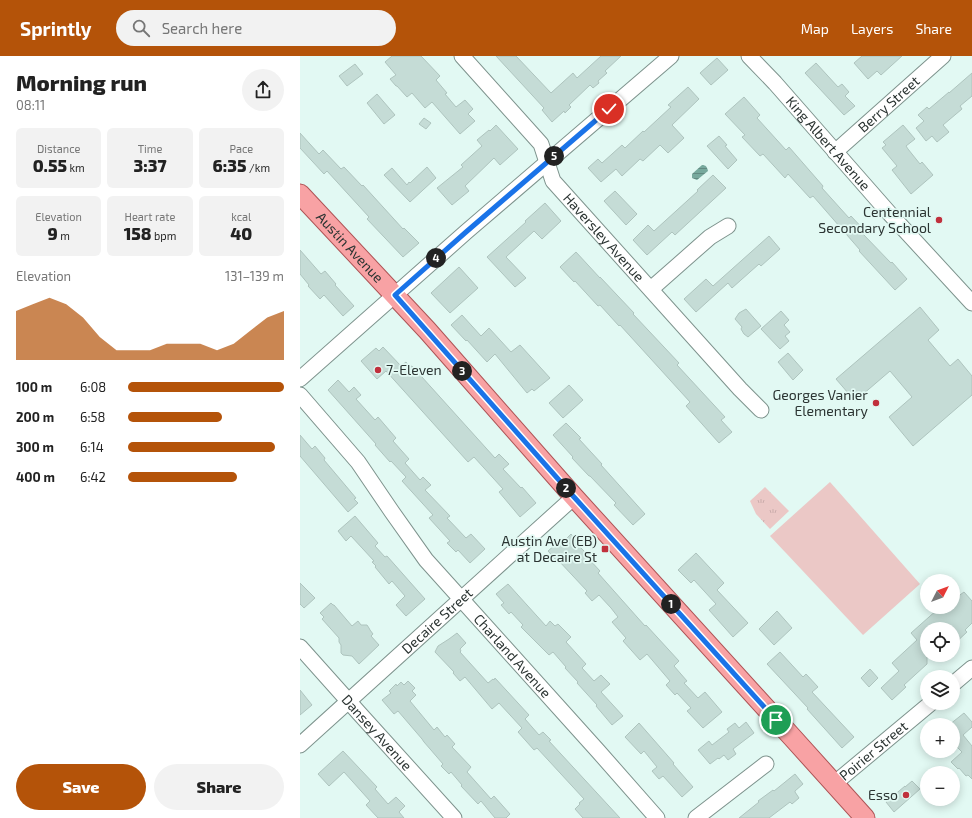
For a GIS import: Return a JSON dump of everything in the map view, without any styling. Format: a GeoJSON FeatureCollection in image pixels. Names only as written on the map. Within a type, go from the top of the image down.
{"type":"FeatureCollection","features":[{"type":"Feature","properties":{"kind":"main road","name":"Austin Avenue"},"geometry":{"type":"LineString","coordinates":[[300,194],[395,295],[574,497],[835,783],[865,818]]}},
{"type":"Feature","properties":{"kind":"street","name":"Haversley Avenue"},"geometry":{"type":"LineString","coordinates":[[462,56],[541,144],[553,181],[740,389],[761,410]]}},
{"type":"Feature","properties":{"kind":"street"},"geometry":{"type":"LineString","coordinates":[[300,380],[466,232],[671,56]]}},
{"type":"Feature","properties":{"kind":"street","name":"King Albert Avenue"},"geometry":{"type":"LineString","coordinates":[[749,56],[775,83],[835,152],[972,303]]}},
{"type":"Feature","properties":{"kind":"street","name":"Berry Street"},"geometry":{"type":"LineString","coordinates":[[835,152],[943,56]]}},
{"type":"Feature","properties":{"kind":"street"},"geometry":{"type":"LineString","coordinates":[[651,289],[710,237],[728,226]]}},
{"type":"Feature","properties":{"kind":"street","name":"Charland Avenue"},"geometry":{"type":"LineString","coordinates":[[300,394],[358,462],[426,560],[588,739],[657,818]]}},
{"type":"Feature","properties":{"kind":"street","name":"Decaire Street"},"geometry":{"type":"LineString","coordinates":[[300,745],[574,497]]}},
{"type":"Feature","properties":{"kind":"street","name":"Dansey Avenue"},"geometry":{"type":"LineString","coordinates":[[300,647],[454,818]]}},
{"type":"Feature","properties":{"kind":"street"},"geometry":{"type":"LineString","coordinates":[[960,679],[970,673]]}},
{"type":"Feature","properties":{"kind":"street","name":"Poirier Street"},"geometry":{"type":"LineString","coordinates":[[835,783],[923,710]]}},
{"type":"Feature","properties":{"kind":"street"},"geometry":{"type":"LineString","coordinates":[[696,818],[766,764]]}},
{"type":"Feature","properties":{"kind":"green space"},"geometry":{"type":"Polygon","coordinates":[[[830,482],[920,584],[863,635],[770,536],[830,482]]]}},
{"type":"Feature","properties":{"kind":"green space"},"geometry":{"type":"Polygon","coordinates":[[[765,487],[789,511],[770,529],[756,514],[750,501],[765,487]]]}},
{"type":"Feature","properties":{"kind":"shaded area"},"geometry":{"type":"Polygon","coordinates":[[[702,165],[706,166],[708,171],[697,180],[692,178],[692,174],[702,165]]]}},
{"type":"Feature","properties":{"kind":"building"},"geometry":{"type":"Polygon","coordinates":[[[392,56],[421,56],[440,76],[436,80],[456,107],[465,100],[473,109],[468,114],[475,121],[460,134],[432,102],[425,108],[412,93],[407,97],[390,79],[396,75],[385,62],[392,56]]]}},
{"type":"Feature","properties":{"kind":"building"},"geometry":{"type":"Polygon","coordinates":[[[496,56],[516,56],[551,93],[573,73],[577,78],[601,56],[621,56],[605,71],[607,73],[598,81],[599,83],[593,88],[590,85],[569,105],[571,107],[565,113],[564,111],[552,122],[542,110],[544,108],[496,56]]]}},
{"type":"Feature","properties":{"kind":"building"},"geometry":{"type":"Polygon","coordinates":[[[862,56],[902,56],[881,75],[877,71],[868,79],[854,63],[862,56]]]}},
{"type":"Feature","properties":{"kind":"building"},"geometry":{"type":"Polygon","coordinates":[[[717,58],[728,70],[711,85],[700,73],[717,58]]]}},
{"type":"Feature","properties":{"kind":"building"},"geometry":{"type":"Polygon","coordinates":[[[816,63],[838,87],[842,84],[849,92],[845,96],[855,106],[844,115],[805,73],[816,63]]]}},
{"type":"Feature","properties":{"kind":"building"},"geometry":{"type":"Polygon","coordinates":[[[355,64],[363,74],[347,86],[339,76],[355,64]]]}},
{"type":"Feature","properties":{"kind":"building"},"geometry":{"type":"Polygon","coordinates":[[[972,73],[972,96],[960,106],[962,109],[943,125],[949,132],[937,142],[932,136],[926,141],[916,128],[924,121],[918,115],[927,107],[929,109],[972,73]]]}},
{"type":"Feature","properties":{"kind":"building"},"geometry":{"type":"Polygon","coordinates":[[[688,87],[699,99],[672,125],[684,138],[668,153],[660,145],[643,161],[640,159],[622,176],[616,169],[601,182],[588,168],[598,159],[602,163],[622,145],[625,148],[671,107],[668,105],[688,87]]]}},
{"type":"Feature","properties":{"kind":"building"},"geometry":{"type":"Polygon","coordinates":[[[377,94],[395,115],[384,124],[367,103],[377,94]]]}},
{"type":"Feature","properties":{"kind":"building"},"geometry":{"type":"Polygon","coordinates":[[[744,97],[760,115],[757,118],[786,150],[789,147],[823,186],[822,188],[849,218],[851,216],[866,232],[863,234],[907,279],[895,290],[859,251],[860,250],[813,196],[810,198],[788,174],[785,178],[763,154],[760,156],[742,137],[745,135],[725,114],[744,97]]]}},
{"type":"Feature","properties":{"kind":"building"},"geometry":{"type":"Polygon","coordinates":[[[424,118],[431,123],[426,129],[419,124],[424,118]]]}},
{"type":"Feature","properties":{"kind":"building"},"geometry":{"type":"Polygon","coordinates":[[[496,125],[518,149],[500,165],[494,158],[465,186],[469,191],[452,205],[437,188],[463,167],[461,165],[482,146],[477,140],[496,125]]]}},
{"type":"Feature","properties":{"kind":"building"},"geometry":{"type":"Polygon","coordinates":[[[903,125],[915,139],[906,146],[920,164],[922,162],[933,175],[911,194],[892,170],[897,166],[882,148],[886,145],[883,142],[903,125]]]}},
{"type":"Feature","properties":{"kind":"building"},"geometry":{"type":"Polygon","coordinates":[[[300,133],[319,154],[323,150],[341,169],[344,167],[362,186],[363,185],[403,229],[404,228],[419,243],[403,257],[367,219],[369,217],[327,171],[324,174],[300,148],[300,133]]]}},
{"type":"Feature","properties":{"kind":"building"},"geometry":{"type":"Polygon","coordinates":[[[719,136],[737,160],[728,169],[707,146],[719,136]]]}},
{"type":"Feature","properties":{"kind":"building"},"geometry":{"type":"Polygon","coordinates":[[[427,167],[436,178],[410,202],[384,175],[392,168],[407,185],[427,167]]]}},
{"type":"Feature","properties":{"kind":"building"},"geometry":{"type":"Polygon","coordinates":[[[713,175],[726,188],[675,235],[672,232],[647,255],[633,240],[648,225],[654,231],[698,191],[697,190],[713,175]]]}},
{"type":"Feature","properties":{"kind":"building"},"geometry":{"type":"Polygon","coordinates":[[[615,191],[637,214],[626,225],[604,201],[615,191]]]}},
{"type":"Feature","properties":{"kind":"building"},"geometry":{"type":"Polygon","coordinates":[[[545,203],[561,221],[542,239],[534,231],[506,257],[526,278],[515,287],[487,257],[545,203]]]}},
{"type":"Feature","properties":{"kind":"building"},"geometry":{"type":"Polygon","coordinates":[[[769,236],[780,249],[761,266],[759,264],[732,288],[728,283],[696,312],[684,299],[706,279],[713,286],[769,236]]]}},
{"type":"Feature","properties":{"kind":"building"},"geometry":{"type":"Polygon","coordinates":[[[300,250],[321,274],[325,271],[336,284],[335,285],[354,306],[343,316],[324,295],[320,299],[308,286],[309,285],[300,274],[300,250]]]}},
{"type":"Feature","properties":{"kind":"building"},"geometry":{"type":"Polygon","coordinates":[[[576,252],[634,313],[633,314],[679,363],[677,365],[725,417],[721,420],[732,432],[719,443],[686,406],[690,402],[620,325],[619,326],[600,305],[598,306],[560,267],[576,252]]]}},
{"type":"Feature","properties":{"kind":"building"},"geometry":{"type":"Polygon","coordinates":[[[459,267],[478,288],[450,313],[431,293],[459,267]]]}},
{"type":"Feature","properties":{"kind":"building"},"geometry":{"type":"Polygon","coordinates":[[[920,307],[939,330],[928,340],[950,366],[958,359],[972,376],[972,395],[913,446],[889,417],[912,397],[890,371],[855,401],[836,379],[920,307]]]}},
{"type":"Feature","properties":{"kind":"building"},"geometry":{"type":"Polygon","coordinates":[[[746,309],[761,326],[748,337],[744,334],[741,329],[742,327],[735,319],[739,313],[746,309]]]}},
{"type":"Feature","properties":{"kind":"building"},"geometry":{"type":"Polygon","coordinates":[[[781,311],[789,320],[784,325],[790,332],[785,336],[789,341],[780,349],[761,329],[781,311]]]}},
{"type":"Feature","properties":{"kind":"building"},"geometry":{"type":"Polygon","coordinates":[[[462,315],[481,336],[489,328],[511,352],[520,345],[550,378],[534,391],[532,389],[527,393],[495,354],[487,362],[451,325],[462,315]]]}},
{"type":"Feature","properties":{"kind":"building"},"geometry":{"type":"Polygon","coordinates":[[[383,347],[401,366],[406,362],[410,367],[412,366],[495,458],[499,454],[509,464],[503,469],[536,503],[520,517],[499,492],[503,489],[474,457],[468,462],[386,371],[377,379],[361,361],[376,348],[379,351],[383,347]]]}},
{"type":"Feature","properties":{"kind":"building"},"geometry":{"type":"Polygon","coordinates":[[[788,353],[803,370],[793,380],[778,362],[788,353]]]}},
{"type":"Feature","properties":{"kind":"building"},"geometry":{"type":"Polygon","coordinates":[[[338,380],[349,392],[354,387],[361,395],[356,399],[375,420],[378,417],[396,438],[393,441],[409,459],[405,463],[420,480],[423,477],[431,485],[425,490],[450,516],[447,518],[466,538],[471,534],[485,549],[470,563],[458,550],[456,552],[447,543],[450,541],[429,518],[433,515],[402,481],[406,477],[391,461],[390,462],[328,390],[338,380]]]}},
{"type":"Feature","properties":{"kind":"building"},"geometry":{"type":"Polygon","coordinates":[[[569,385],[583,400],[563,418],[549,403],[569,385]]]}},
{"type":"Feature","properties":{"kind":"building"},"geometry":{"type":"Polygon","coordinates":[[[566,423],[581,438],[579,439],[645,514],[633,525],[614,505],[616,503],[572,458],[573,457],[553,435],[566,423]]]}},
{"type":"Feature","properties":{"kind":"building"},"geometry":{"type":"Polygon","coordinates":[[[300,435],[312,449],[315,446],[325,458],[324,460],[356,498],[354,499],[358,503],[348,512],[300,456],[300,435]]]}},
{"type":"Feature","properties":{"kind":"building"},"geometry":{"type":"Polygon","coordinates":[[[355,516],[378,543],[375,546],[385,557],[387,556],[425,599],[406,616],[396,605],[405,596],[392,581],[389,584],[375,567],[376,566],[372,562],[374,561],[351,536],[346,541],[338,531],[355,516]]]}},
{"type":"Feature","properties":{"kind":"building"},"geometry":{"type":"Polygon","coordinates":[[[571,534],[582,546],[580,547],[590,557],[588,558],[600,571],[598,573],[645,626],[646,625],[679,661],[674,666],[687,681],[684,683],[698,698],[705,692],[722,712],[703,728],[687,711],[691,708],[677,693],[675,695],[666,685],[670,681],[647,654],[640,660],[623,641],[626,638],[612,622],[618,617],[611,608],[599,595],[592,601],[585,593],[587,591],[548,551],[562,539],[564,541],[571,534]]]}},
{"type":"Feature","properties":{"kind":"building"},"geometry":{"type":"Polygon","coordinates":[[[696,553],[724,583],[717,590],[748,623],[733,637],[709,610],[716,604],[694,580],[691,583],[678,570],[696,553]]]}},
{"type":"Feature","properties":{"kind":"building"},"geometry":{"type":"Polygon","coordinates":[[[300,583],[315,598],[304,608],[300,604],[300,583]]]}},
{"type":"Feature","properties":{"kind":"building"},"geometry":{"type":"Polygon","coordinates":[[[508,584],[546,626],[550,621],[555,626],[558,624],[571,637],[566,642],[586,664],[582,668],[594,681],[601,675],[610,684],[601,692],[623,716],[612,725],[553,652],[549,655],[521,627],[523,625],[511,612],[509,614],[501,605],[504,603],[496,594],[508,584]]]}},
{"type":"Feature","properties":{"kind":"building"},"geometry":{"type":"Polygon","coordinates":[[[964,592],[972,601],[972,623],[965,630],[967,632],[960,638],[960,622],[923,622],[932,614],[960,614],[960,595],[964,592]]]}},
{"type":"Feature","properties":{"kind":"building"},"geometry":{"type":"Polygon","coordinates":[[[331,603],[352,626],[358,621],[361,625],[367,625],[373,634],[371,636],[379,645],[359,664],[352,656],[343,655],[341,653],[339,638],[322,619],[324,617],[320,613],[331,603]]]}},
{"type":"Feature","properties":{"kind":"building"},"geometry":{"type":"Polygon","coordinates":[[[777,611],[792,628],[774,645],[759,629],[777,611]]]}},
{"type":"Feature","properties":{"kind":"building"},"geometry":{"type":"Polygon","coordinates":[[[920,625],[920,662],[927,662],[927,664],[904,685],[906,687],[892,700],[881,688],[899,671],[892,663],[917,640],[911,633],[920,625]]]}},
{"type":"Feature","properties":{"kind":"building"},"geometry":{"type":"Polygon","coordinates":[[[457,633],[466,643],[460,649],[460,652],[488,683],[495,678],[529,715],[525,719],[539,735],[543,732],[551,740],[549,741],[620,818],[583,818],[575,809],[584,799],[537,748],[534,750],[518,732],[522,728],[499,703],[492,709],[465,677],[460,681],[453,673],[454,672],[435,652],[438,646],[457,633]]]}},
{"type":"Feature","properties":{"kind":"building"},"geometry":{"type":"Polygon","coordinates":[[[780,652],[803,677],[806,674],[818,687],[812,692],[854,737],[842,748],[807,709],[808,708],[767,664],[780,652]]]}},
{"type":"Feature","properties":{"kind":"building"},"geometry":{"type":"Polygon","coordinates":[[[870,669],[878,678],[869,687],[861,678],[870,669]]]}},
{"type":"Feature","properties":{"kind":"building"},"geometry":{"type":"Polygon","coordinates":[[[408,681],[415,688],[412,691],[416,695],[410,701],[434,730],[437,727],[445,737],[447,735],[455,744],[452,747],[471,767],[467,772],[491,799],[494,796],[510,814],[506,818],[495,818],[481,801],[478,804],[461,786],[462,785],[451,772],[449,774],[441,766],[443,764],[398,711],[394,714],[382,700],[391,693],[389,691],[396,684],[397,686],[401,682],[404,685],[408,681]]]}},
{"type":"Feature","properties":{"kind":"building"},"geometry":{"type":"Polygon","coordinates":[[[300,690],[312,705],[300,715],[300,690]]]}},
{"type":"Feature","properties":{"kind":"building"},"geometry":{"type":"Polygon","coordinates":[[[964,713],[972,722],[972,727],[963,735],[972,746],[972,779],[968,775],[966,776],[960,769],[960,766],[955,766],[951,762],[955,758],[960,758],[960,754],[962,752],[960,750],[960,718],[958,718],[964,713]]]}},
{"type":"Feature","properties":{"kind":"building"},"geometry":{"type":"Polygon","coordinates":[[[746,722],[754,733],[733,749],[736,754],[728,760],[724,755],[710,764],[698,750],[709,741],[712,745],[729,732],[727,729],[735,723],[739,728],[746,722]]]}},
{"type":"Feature","properties":{"kind":"building"},"geometry":{"type":"Polygon","coordinates":[[[639,723],[693,787],[682,797],[663,776],[659,779],[652,771],[657,767],[644,751],[641,754],[625,737],[639,723]]]}},
{"type":"Feature","properties":{"kind":"building"},"geometry":{"type":"Polygon","coordinates":[[[343,751],[377,787],[375,789],[388,804],[396,797],[405,806],[399,812],[404,818],[378,818],[366,805],[370,801],[344,772],[329,786],[318,774],[343,751]]]}},
{"type":"Feature","properties":{"kind":"building"},"geometry":{"type":"Polygon","coordinates":[[[795,774],[803,784],[795,791],[799,798],[792,804],[790,802],[769,818],[739,818],[759,802],[758,801],[773,790],[774,791],[795,774]]]}},
{"type":"Feature","properties":{"kind":"building"},"geometry":{"type":"Polygon","coordinates":[[[912,781],[920,789],[894,812],[886,802],[912,781]]]}},
{"type":"Feature","properties":{"kind":"place","name":"Centennial Secondary School"},"geometry":{"type":"Point","coordinates":[939,220]}},
{"type":"Feature","properties":{"kind":"place","name":"7-Eleven"},"geometry":{"type":"Point","coordinates":[378,370]}},
{"type":"Feature","properties":{"kind":"place","name":"Georges Vanier Elementary"},"geometry":{"type":"Point","coordinates":[876,403]}},
{"type":"Feature","properties":{"kind":"place","name":"Austin Ave (EB) at Decaire St"},"geometry":{"type":"Point","coordinates":[605,549]}},
{"type":"Feature","properties":{"kind":"place","name":"Esso"},"geometry":{"type":"Point","coordinates":[906,795]}},
{"type":"Feature","properties":{"kind":"route"},"geometry":{"type":"LineString","coordinates":[[609,109],[395,295],[574,497],[776,720]]}}]}
